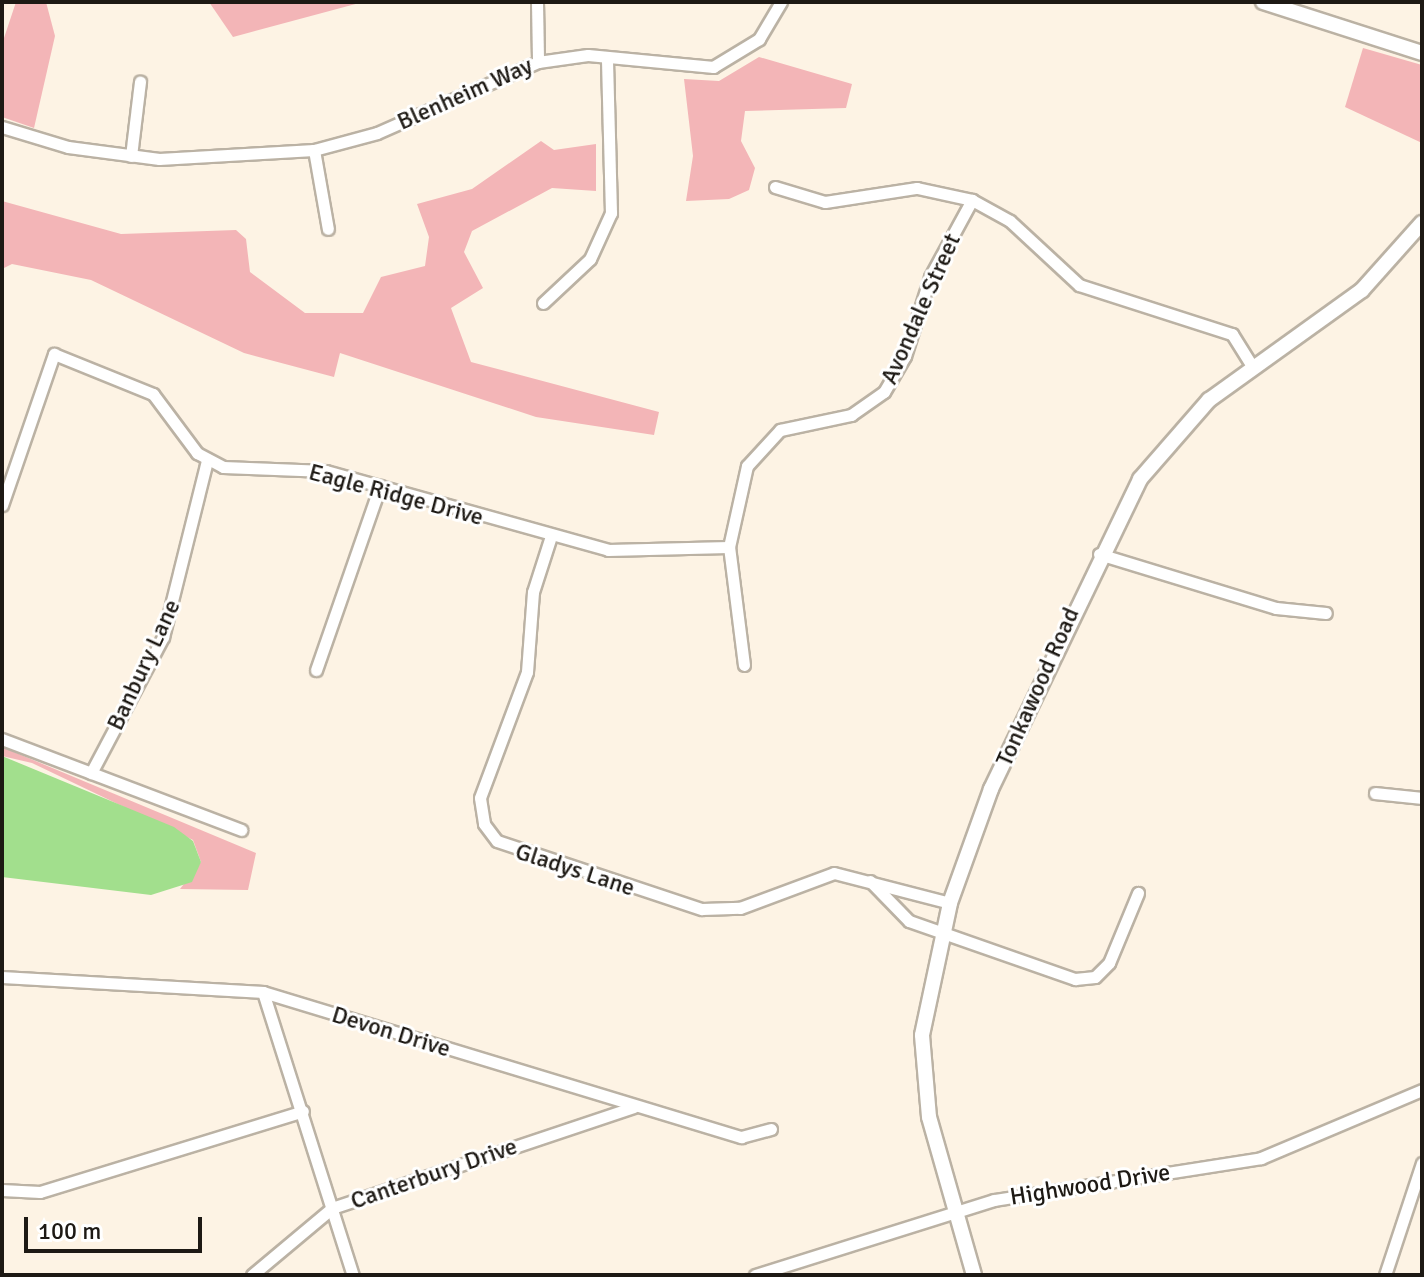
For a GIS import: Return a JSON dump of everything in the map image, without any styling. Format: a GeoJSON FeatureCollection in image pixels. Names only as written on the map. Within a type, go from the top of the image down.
{"type":"FeatureCollection","features":[{"type":"Feature","properties":{"kind":"street"},"geometry":{"type":"LineString","coordinates":[[537,2],[538,62]]}},
{"type":"Feature","properties":{"kind":"street","name":"Blenheim Way"},"geometry":{"type":"LineString","coordinates":[[2,127],[131,156],[314,150],[377,133],[538,62],[607,57],[713,67],[759,39],[781,2]]}},
{"type":"Feature","properties":{"kind":"street"},"geometry":{"type":"LineString","coordinates":[[1263,2],[1422,53]]}},
{"type":"Feature","properties":{"kind":"street"},"geometry":{"type":"LineString","coordinates":[[543,303],[590,259],[608,226],[613,188],[607,57]]}},
{"type":"Feature","properties":{"kind":"street"},"geometry":{"type":"LineString","coordinates":[[131,156],[140,82]]}},
{"type":"Feature","properties":{"kind":"street"},"geometry":{"type":"LineString","coordinates":[[314,150],[328,229]]}},
{"type":"Feature","properties":{"kind":"street"},"geometry":{"type":"LineString","coordinates":[[775,187],[825,202],[928,188],[972,200],[1010,221],[1079,285],[1232,334],[1252,366]]}},
{"type":"Feature","properties":{"kind":"street","name":"Avondale Street"},"geometry":{"type":"LineString","coordinates":[[744,665],[729,547],[747,466],[766,439],[796,425],[851,415],[896,375],[927,285],[972,200]]}},
{"type":"Feature","properties":{"kind":"street","name":"Tonkawood Road"},"geometry":{"type":"LineString","coordinates":[[974,1275],[929,1117],[922,1048],[950,903],[991,789],[1099,554],[1174,437],[1252,366],[1362,290],[1422,223]]}},
{"type":"Feature","properties":{"kind":"street"},"geometry":{"type":"LineString","coordinates":[[2,505],[54,354],[153,394],[207,460]]}},
{"type":"Feature","properties":{"kind":"street","name":"Eagle Ridge Drive"},"geometry":{"type":"LineString","coordinates":[[207,460],[237,469],[326,471],[608,550],[729,547]]}},
{"type":"Feature","properties":{"kind":"street","name":"Banbury Lane"},"geometry":{"type":"LineString","coordinates":[[91,773],[168,622],[207,460]]}},
{"type":"Feature","properties":{"kind":"street"},"geometry":{"type":"LineString","coordinates":[[316,670],[380,486]]}},
{"type":"Feature","properties":{"kind":"street","name":"Gladys Lane"},"geometry":{"type":"LineString","coordinates":[[551,536],[533,592],[524,681],[480,798],[484,824],[497,841],[702,909],[740,908],[822,874],[870,881],[950,903]]}},
{"type":"Feature","properties":{"kind":"street"},"geometry":{"type":"LineString","coordinates":[[1099,554],[1276,608],[1326,613]]}},
{"type":"Feature","properties":{"kind":"street"},"geometry":{"type":"LineString","coordinates":[[2,739],[241,830]]}},
{"type":"Feature","properties":{"kind":"street"},"geometry":{"type":"LineString","coordinates":[[1375,793],[1422,798]]}},
{"type":"Feature","properties":{"kind":"street"},"geometry":{"type":"LineString","coordinates":[[870,881],[901,917],[942,934],[1085,980],[1109,963],[1138,893]]}},
{"type":"Feature","properties":{"kind":"street","name":"Devon Drive"},"geometry":{"type":"LineString","coordinates":[[2,977],[263,992],[741,1137],[771,1129]]}},
{"type":"Feature","properties":{"kind":"street"},"geometry":{"type":"LineString","coordinates":[[263,992],[353,1275]]}},
{"type":"Feature","properties":{"kind":"street","name":"Highwood Drive"},"geometry":{"type":"LineString","coordinates":[[755,1275],[1029,1192],[1261,1158],[1422,1090]]}},
{"type":"Feature","properties":{"kind":"street","name":"Canterbury Drive"},"geometry":{"type":"LineString","coordinates":[[252,1275],[332,1208],[635,1106]]}},
{"type":"Feature","properties":{"kind":"street"},"geometry":{"type":"LineString","coordinates":[[2,1190],[59,1187],[303,1111]]}},
{"type":"Feature","properties":{"kind":"street"},"geometry":{"type":"LineString","coordinates":[[1385,1275],[1422,1163]]}},
{"type":"Feature","properties":{"kind":"shaded area"},"geometry":{"type":"Polygon","coordinates":[[[16,2],[46,2],[55,36],[34,128],[2,117],[2,44],[16,2]]]}},
{"type":"Feature","properties":{"kind":"shaded area"},"geometry":{"type":"Polygon","coordinates":[[[209,2],[363,2],[233,37],[209,2]]]}},
{"type":"Feature","properties":{"kind":"shaded area"},"geometry":{"type":"Polygon","coordinates":[[[1363,48],[1422,65],[1422,143],[1345,107],[1363,48]]]}},
{"type":"Feature","properties":{"kind":"shaded area"},"geometry":{"type":"Polygon","coordinates":[[[759,57],[852,84],[846,108],[745,111],[741,141],[755,168],[749,190],[729,199],[686,201],[693,156],[684,79],[719,81],[759,57]]]}},
{"type":"Feature","properties":{"kind":"shaded area"},"geometry":{"type":"Polygon","coordinates":[[[541,141],[554,150],[596,144],[596,191],[552,188],[472,231],[464,252],[483,288],[451,308],[471,362],[659,412],[654,435],[536,417],[340,353],[334,377],[244,353],[91,280],[12,264],[2,269],[2,201],[121,234],[236,230],[246,239],[250,272],[305,313],[363,313],[381,277],[425,266],[429,237],[417,204],[472,189],[541,141]]]}},
{"type":"Feature","properties":{"kind":"shaded area"},"geometry":{"type":"Polygon","coordinates":[[[2,747],[256,853],[248,890],[180,889],[201,862],[193,840],[32,763],[2,756],[2,747]]]}},
{"type":"Feature","properties":{"kind":"shaded area"},"geometry":{"type":"Polygon","coordinates":[[[2,756],[174,827],[193,841],[201,862],[192,882],[151,895],[2,877],[2,756]]]}}]}
